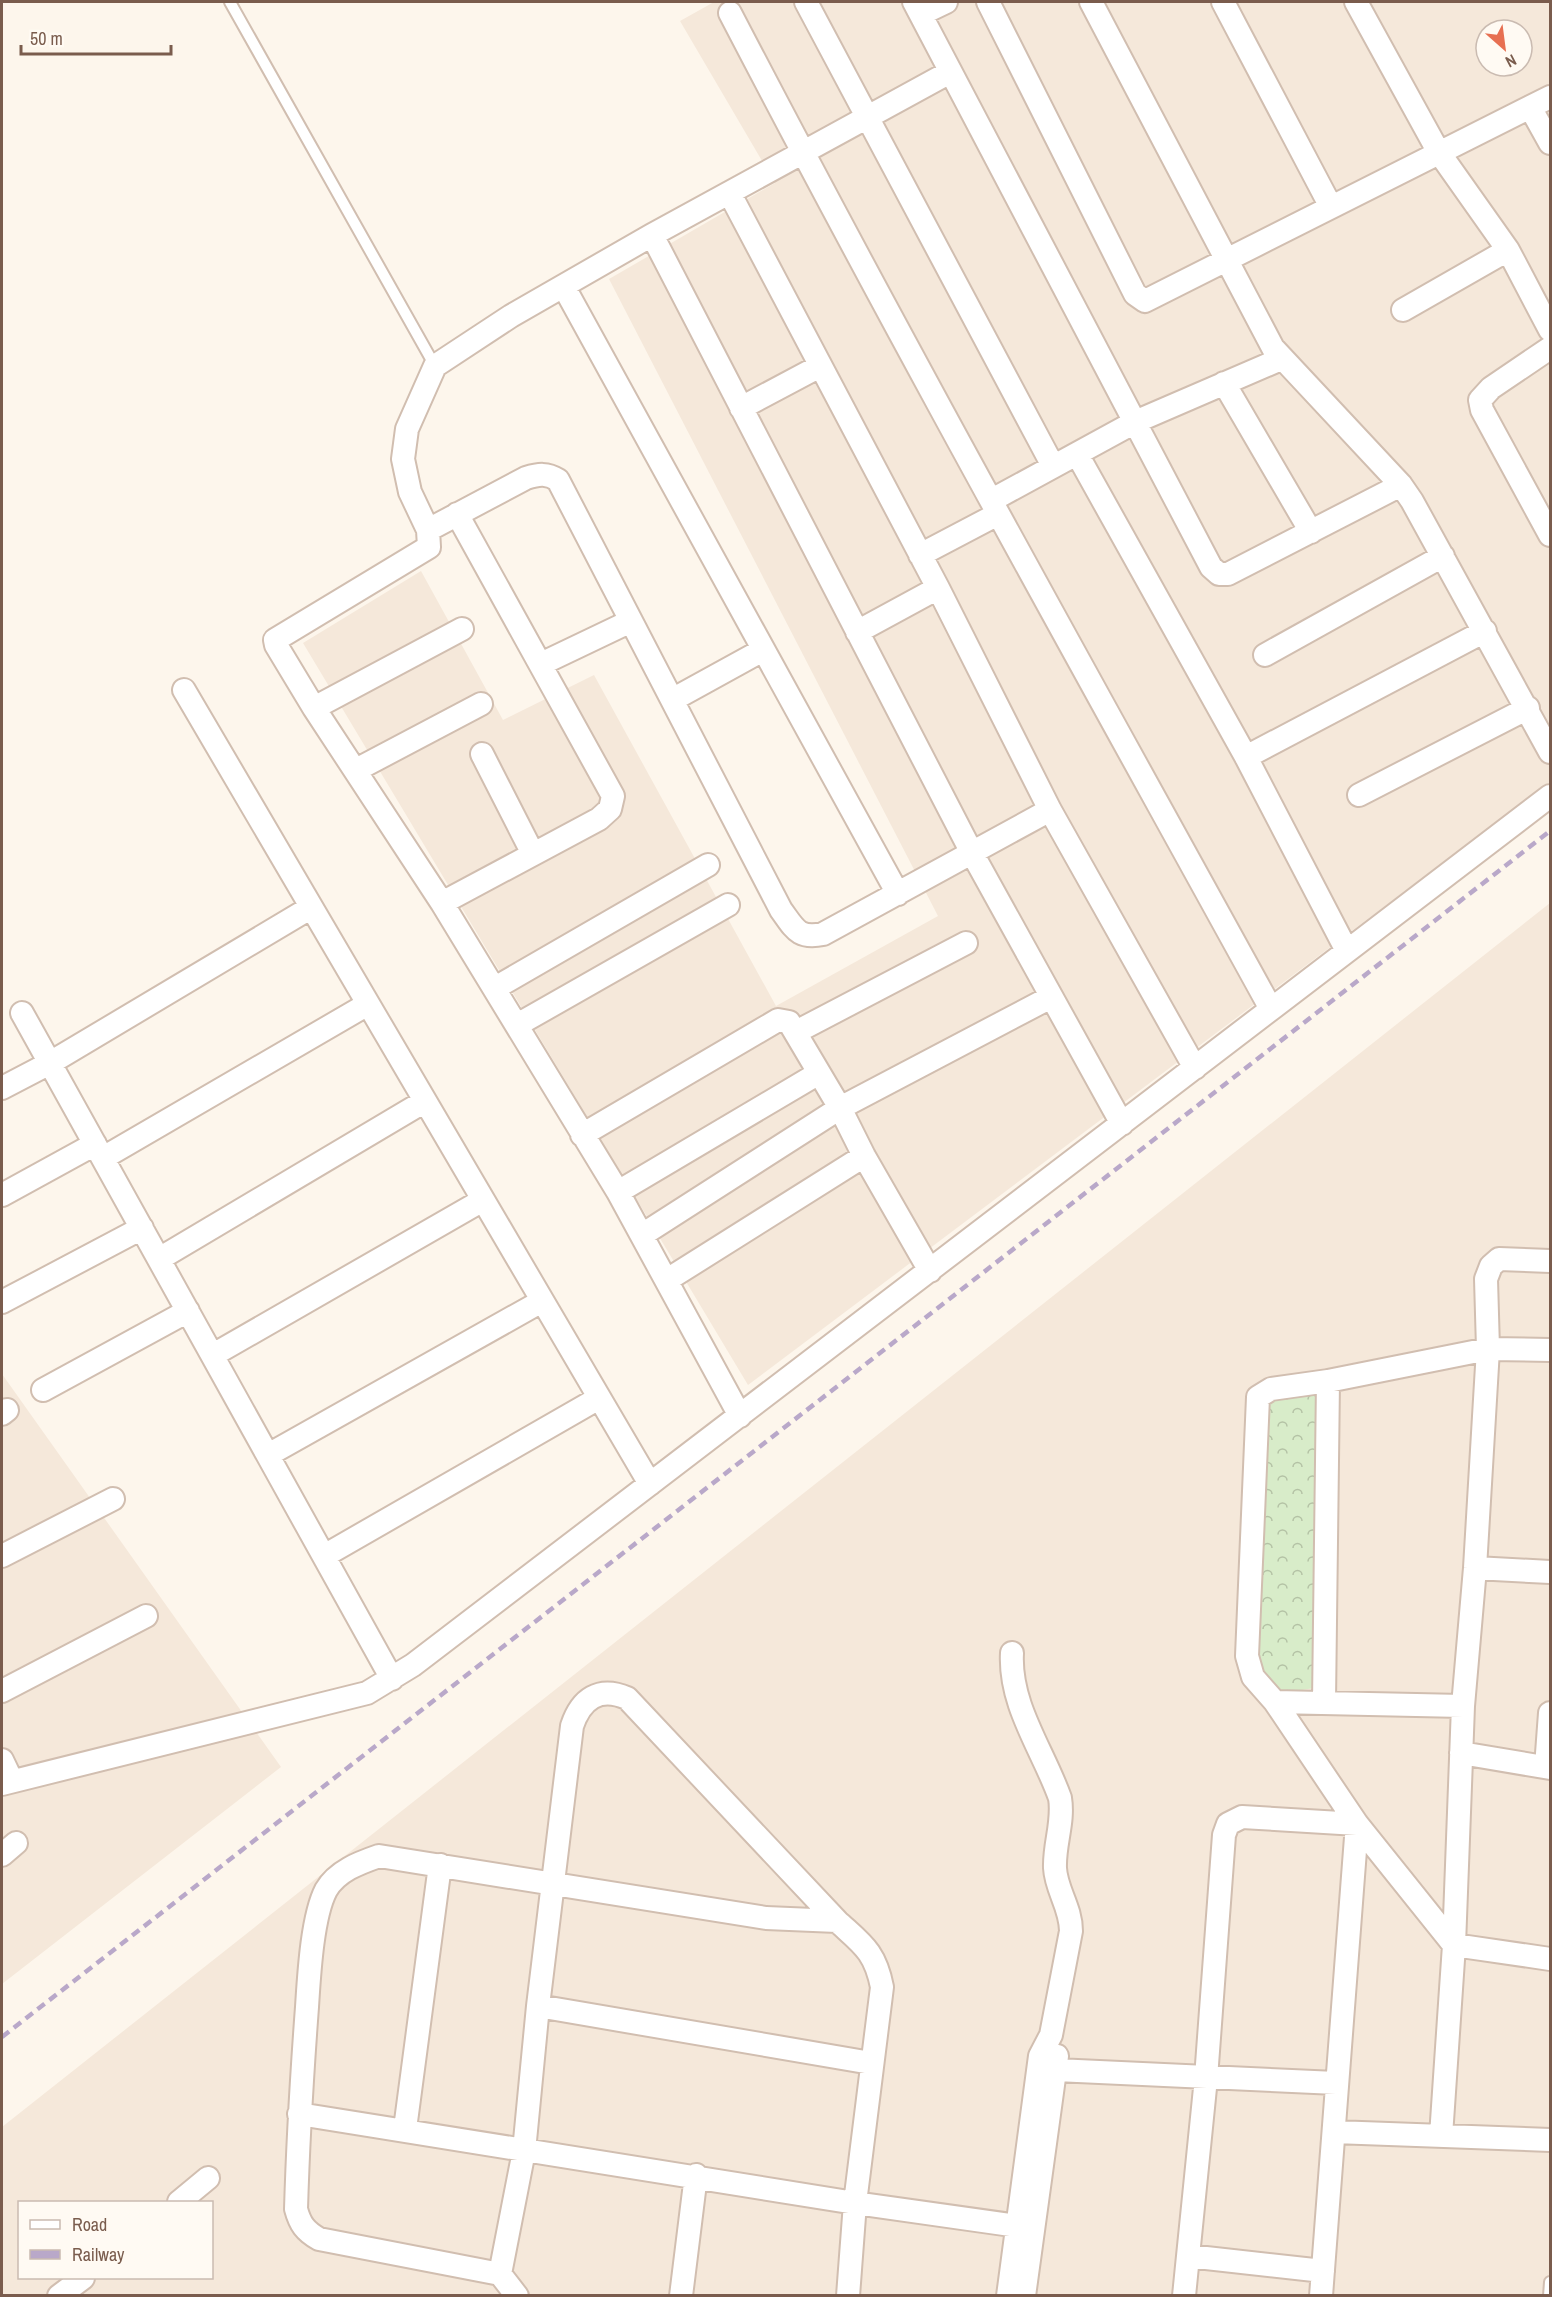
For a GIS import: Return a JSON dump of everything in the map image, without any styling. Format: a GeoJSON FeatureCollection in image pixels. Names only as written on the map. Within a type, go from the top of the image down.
{"type":"FeatureCollection","features":[{"type":"Feature","properties":{"kind":"street"},"geometry":{"type":"LineString","coordinates":[[806,2],[1053,466]]}},
{"type":"Feature","properties":{"kind":"street"},"geometry":{"type":"LineString","coordinates":[[946,2],[918,8],[1211,567],[1219,573],[1228,574],[1401,485]]}},
{"type":"Feature","properties":{"kind":"street"},"geometry":{"type":"LineString","coordinates":[[988,2],[1139,300],[1151,300],[1226,259],[1438,151],[1540,102],[1551,143]]}},
{"type":"Feature","properties":{"kind":"street"},"geometry":{"type":"LineString","coordinates":[[1092,2],[1226,259],[1281,359],[1401,485],[1443,556],[1551,752]]}},
{"type":"Feature","properties":{"kind":"street"},"geometry":{"type":"LineString","coordinates":[[1223,2],[1331,207]]}},
{"type":"Feature","properties":{"kind":"street"},"geometry":{"type":"LineString","coordinates":[[1359,2],[1438,151],[1508,250],[1551,330]]}},
{"type":"Feature","properties":{"kind":"street"},"geometry":{"type":"LineString","coordinates":[[730,13],[803,153],[995,507],[1271,1009]]}},
{"type":"Feature","properties":{"kind":"street"},"geometry":{"type":"LineString","coordinates":[[740,1416],[618,1192],[442,903],[314,708],[276,645],[276,640],[426,551],[431,541],[410,492],[403,459],[407,429],[435,366],[501,322],[652,235],[950,72]]}},
{"type":"Feature","properties":{"kind":"street"},"geometry":{"type":"LineString","coordinates":[[730,194],[921,555],[1050,810],[1195,1068]]}},
{"type":"Feature","properties":{"kind":"street"},"geometry":{"type":"LineString","coordinates":[[652,235],[972,853],[1122,1124]]}},
{"type":"Feature","properties":{"kind":"street"},"geometry":{"type":"LineString","coordinates":[[1403,310],[1508,250]]}},
{"type":"Feature","properties":{"kind":"street"},"geometry":{"type":"LineString","coordinates":[[564,287],[897,894]]}},
{"type":"Feature","properties":{"kind":"street"},"geometry":{"type":"LineString","coordinates":[[1551,348],[1491,388],[1480,400],[1482,410],[1551,535]]}},
{"type":"Feature","properties":{"kind":"street"},"geometry":{"type":"LineString","coordinates":[[921,555],[1053,466],[1135,422],[1281,359]]}},
{"type":"Feature","properties":{"kind":"street"},"geometry":{"type":"LineString","coordinates":[[741,408],[820,366]]}},
{"type":"Feature","properties":{"kind":"street"},"geometry":{"type":"LineString","coordinates":[[1224,383],[1311,532]]}},
{"type":"Feature","properties":{"kind":"street"},"geometry":{"type":"LineString","coordinates":[[1077,454],[1246,757],[1347,951]]}},
{"type":"Feature","properties":{"kind":"street"},"geometry":{"type":"LineString","coordinates":[[428,530],[526,478],[550,475],[558,480],[781,910],[796,930],[809,937],[823,934],[1050,810]]}},
{"type":"Feature","properties":{"kind":"street"},"geometry":{"type":"LineString","coordinates":[[442,903],[599,819],[610,810],[614,796],[457,514]]}},
{"type":"Feature","properties":{"kind":"street"},"geometry":{"type":"LineString","coordinates":[[1265,655],[1443,556]]}},
{"type":"Feature","properties":{"kind":"street"},"geometry":{"type":"LineString","coordinates":[[857,632],[938,588]]}},
{"type":"Feature","properties":{"kind":"street"},"geometry":{"type":"LineString","coordinates":[[541,664],[631,621]]}},
{"type":"Feature","properties":{"kind":"street"},"geometry":{"type":"LineString","coordinates":[[314,708],[462,629]]}},
{"type":"Feature","properties":{"kind":"street"},"geometry":{"type":"LineString","coordinates":[[1246,757],[1485,631]]}},
{"type":"Feature","properties":{"kind":"street"},"geometry":{"type":"LineString","coordinates":[[672,700],[763,650]]}},
{"type":"Feature","properties":{"kind":"street"},"geometry":{"type":"LineString","coordinates":[[184,690],[650,1484]]}},
{"type":"Feature","properties":{"kind":"street"},"geometry":{"type":"LineString","coordinates":[[356,770],[482,704]]}},
{"type":"Feature","properties":{"kind":"street"},"geometry":{"type":"LineString","coordinates":[[1359,795],[1528,708]]}},
{"type":"Feature","properties":{"kind":"street"},"geometry":{"type":"LineString","coordinates":[[482,754],[533,854]]}},
{"type":"Feature","properties":{"kind":"street"},"geometry":{"type":"LineString","coordinates":[[2,1760],[7,1783],[367,1693],[392,1679],[1551,796]]}},
{"type":"Feature","properties":{"kind":"street"},"geometry":{"type":"LineString","coordinates":[[495,988],[708,865]]}},
{"type":"Feature","properties":{"kind":"street"},"geometry":{"type":"LineString","coordinates":[[517,1025],[728,905]]}},
{"type":"Feature","properties":{"kind":"street"},"geometry":{"type":"LineString","coordinates":[[2,1088],[50,1063],[310,908]]}},
{"type":"Feature","properties":{"kind":"street"},"geometry":{"type":"LineString","coordinates":[[796,1032],[966,943]]}},
{"type":"Feature","properties":{"kind":"street"},"geometry":{"type":"LineString","coordinates":[[642,1235],[840,1108],[1051,997]]}},
{"type":"Feature","properties":{"kind":"street"},"geometry":{"type":"LineString","coordinates":[[2,1195],[99,1151],[368,1004]]}},
{"type":"Feature","properties":{"kind":"street"},"geometry":{"type":"LineString","coordinates":[[22,1013],[392,1679]]}},
{"type":"Feature","properties":{"kind":"street"},"geometry":{"type":"LineString","coordinates":[[582,1135],[778,1020],[789,1022],[840,1108],[864,1156],[930,1270]]}},
{"type":"Feature","properties":{"kind":"street"},"geometry":{"type":"LineString","coordinates":[[618,1192],[819,1073]]}},
{"type":"Feature","properties":{"kind":"street"},"geometry":{"type":"LineString","coordinates":[[159,1259],[425,1101]]}},
{"type":"Feature","properties":{"kind":"street"},"geometry":{"type":"LineString","coordinates":[[667,1280],[864,1156]]}},
{"type":"Feature","properties":{"kind":"street"},"geometry":{"type":"LineString","coordinates":[[213,1355],[483,1200]]}},
{"type":"Feature","properties":{"kind":"street"},"geometry":{"type":"LineString","coordinates":[[2,1302],[142,1228]]}},
{"type":"Feature","properties":{"kind":"street"},"geometry":{"type":"LineString","coordinates":[[1441,2136],[1454,1945],[1463,1706],[1475,1568],[1488,1349],[1486,1279],[1491,1266],[1499,1259],[1551,1261]]}},
{"type":"Feature","properties":{"kind":"street"},"geometry":{"type":"LineString","coordinates":[[268,1455],[542,1301]]}},
{"type":"Feature","properties":{"kind":"street"},"geometry":{"type":"LineString","coordinates":[[43,1390],[188,1311]]}},
{"type":"Feature","properties":{"kind":"street"},"geometry":{"type":"LineString","coordinates":[[1551,1350],[1488,1349],[1328,1381],[1264,1391],[1258,1397],[1247,1656],[1248,1669],[1253,1677],[1275,1702],[1357,1824],[1454,1945],[1551,1959]]}},
{"type":"Feature","properties":{"kind":"street"},"geometry":{"type":"LineString","coordinates":[[1324,1702],[1328,1381]]}},
{"type":"Feature","properties":{"kind":"street"},"geometry":{"type":"LineString","coordinates":[[324,1556],[599,1398]]}},
{"type":"Feature","properties":{"kind":"street"},"geometry":{"type":"LineString","coordinates":[[2,1556],[113,1499]]}},
{"type":"Feature","properties":{"kind":"street"},"geometry":{"type":"LineString","coordinates":[[1475,1568],[1551,1572]]}},
{"type":"Feature","properties":{"kind":"street"},"geometry":{"type":"LineString","coordinates":[[2,1691],[146,1616]]}},
{"type":"Feature","properties":{"kind":"street"},"geometry":{"type":"LineString","coordinates":[[1008,2295],[1040,2056],[1051,2035],[1071,1930],[1071,1916],[1055,1869],[1062,1813],[1054,1782],[1018,1701],[1011,1673],[1012,1653]]}},
{"type":"Feature","properties":{"kind":"street"},"geometry":{"type":"LineString","coordinates":[[500,2274],[524,2151],[538,2006],[572,1726],[584,1703],[600,1694],[615,1693],[627,1698],[837,1921],[867,1949],[877,1964],[882,1987],[855,2203],[848,2295]]}},
{"type":"Feature","properties":{"kind":"street"},"geometry":{"type":"LineString","coordinates":[[1275,1702],[1463,1706]]}},
{"type":"Feature","properties":{"kind":"street"},"geometry":{"type":"LineString","coordinates":[[1461,1753],[1548,1768],[1551,1713]]}},
{"type":"Feature","properties":{"kind":"street"},"geometry":{"type":"LineString","coordinates":[[1184,2295],[1206,2078],[1224,1835],[1228,1824],[1242,1817],[1357,1824]]}},
{"type":"Feature","properties":{"kind":"street"},"geometry":{"type":"LineString","coordinates":[[1321,2295],[1357,1824]]}},
{"type":"Feature","properties":{"kind":"street"},"geometry":{"type":"LineString","coordinates":[[517,2295],[500,2274],[319,2239],[307,2232],[300,2223],[296,2209],[299,2114],[311,1959],[326,1890],[339,1874],[360,1862],[379,1856],[554,1886],[766,1918],[837,1921]]}},
{"type":"Feature","properties":{"kind":"street"},"geometry":{"type":"LineString","coordinates":[[405,2129],[440,1865]]}},
{"type":"Feature","properties":{"kind":"street"},"geometry":{"type":"LineString","coordinates":[[538,2006],[871,2063]]}},
{"type":"Feature","properties":{"kind":"street"},"geometry":{"type":"LineString","coordinates":[[1024,2295],[1058,2053],[1051,2035]]}},
{"type":"Feature","properties":{"kind":"street"},"geometry":{"type":"LineString","coordinates":[[1056,2070],[1336,2083]]}},
{"type":"Feature","properties":{"kind":"street"},"geometry":{"type":"LineString","coordinates":[[299,2114],[405,2129],[524,2151],[696,2175],[855,2203],[1018,2226]]}},
{"type":"Feature","properties":{"kind":"street"},"geometry":{"type":"LineString","coordinates":[[1334,2132],[1551,2140]]}},
{"type":"Feature","properties":{"kind":"street"},"geometry":{"type":"LineString","coordinates":[[681,2295],[696,2175]]}},
{"type":"Feature","properties":{"kind":"street"},"geometry":{"type":"LineString","coordinates":[[180,2201],[208,2178]]}},
{"type":"Feature","properties":{"kind":"street"},"geometry":{"type":"LineString","coordinates":[[1188,2256],[1323,2271]]}},
{"type":"Feature","properties":{"kind":"street"},"geometry":{"type":"LineString","coordinates":[[59,2295],[80,2279]]}},
{"type":"Feature","properties":{"kind":"lane"},"geometry":{"type":"LineString","coordinates":[[230,2],[435,366]]}},
{"type":"Feature","properties":{"kind":"lane"},"geometry":{"type":"LineString","coordinates":[[1549,2295],[1551,2282]]}},
{"type":"Feature","properties":{"kind":"shaded area"},"geometry":{"type":"Polygon","coordinates":[[[714,2],[1550,2],[1550,782],[748,1385],[303,643],[421,571],[503,720],[594,675],[776,1006],[938,916],[609,279],[775,183],[680,21],[714,2]]]}},
{"type":"Feature","properties":{"kind":"shaded area"},"geometry":{"type":"Polygon","coordinates":[[[1550,903],[1550,2295],[2,2295],[2,2127],[1550,903]]]}},
{"type":"Feature","properties":{"kind":"shaded area"},"geometry":{"type":"Polygon","coordinates":[[[2,1374],[281,1767],[2,1984],[2,1374]]]}},
{"type":"Feature","properties":{"kind":"green space"},"geometry":{"type":"Polygon","coordinates":[[[1323,1394],[1314,1688],[1282,1693],[1257,1676],[1264,1398],[1323,1394]]]}},
{"type":"Feature","properties":{"kind":"railway"},"geometry":{"type":"LineString","coordinates":[[2,2037],[1550,831]]}}]}
